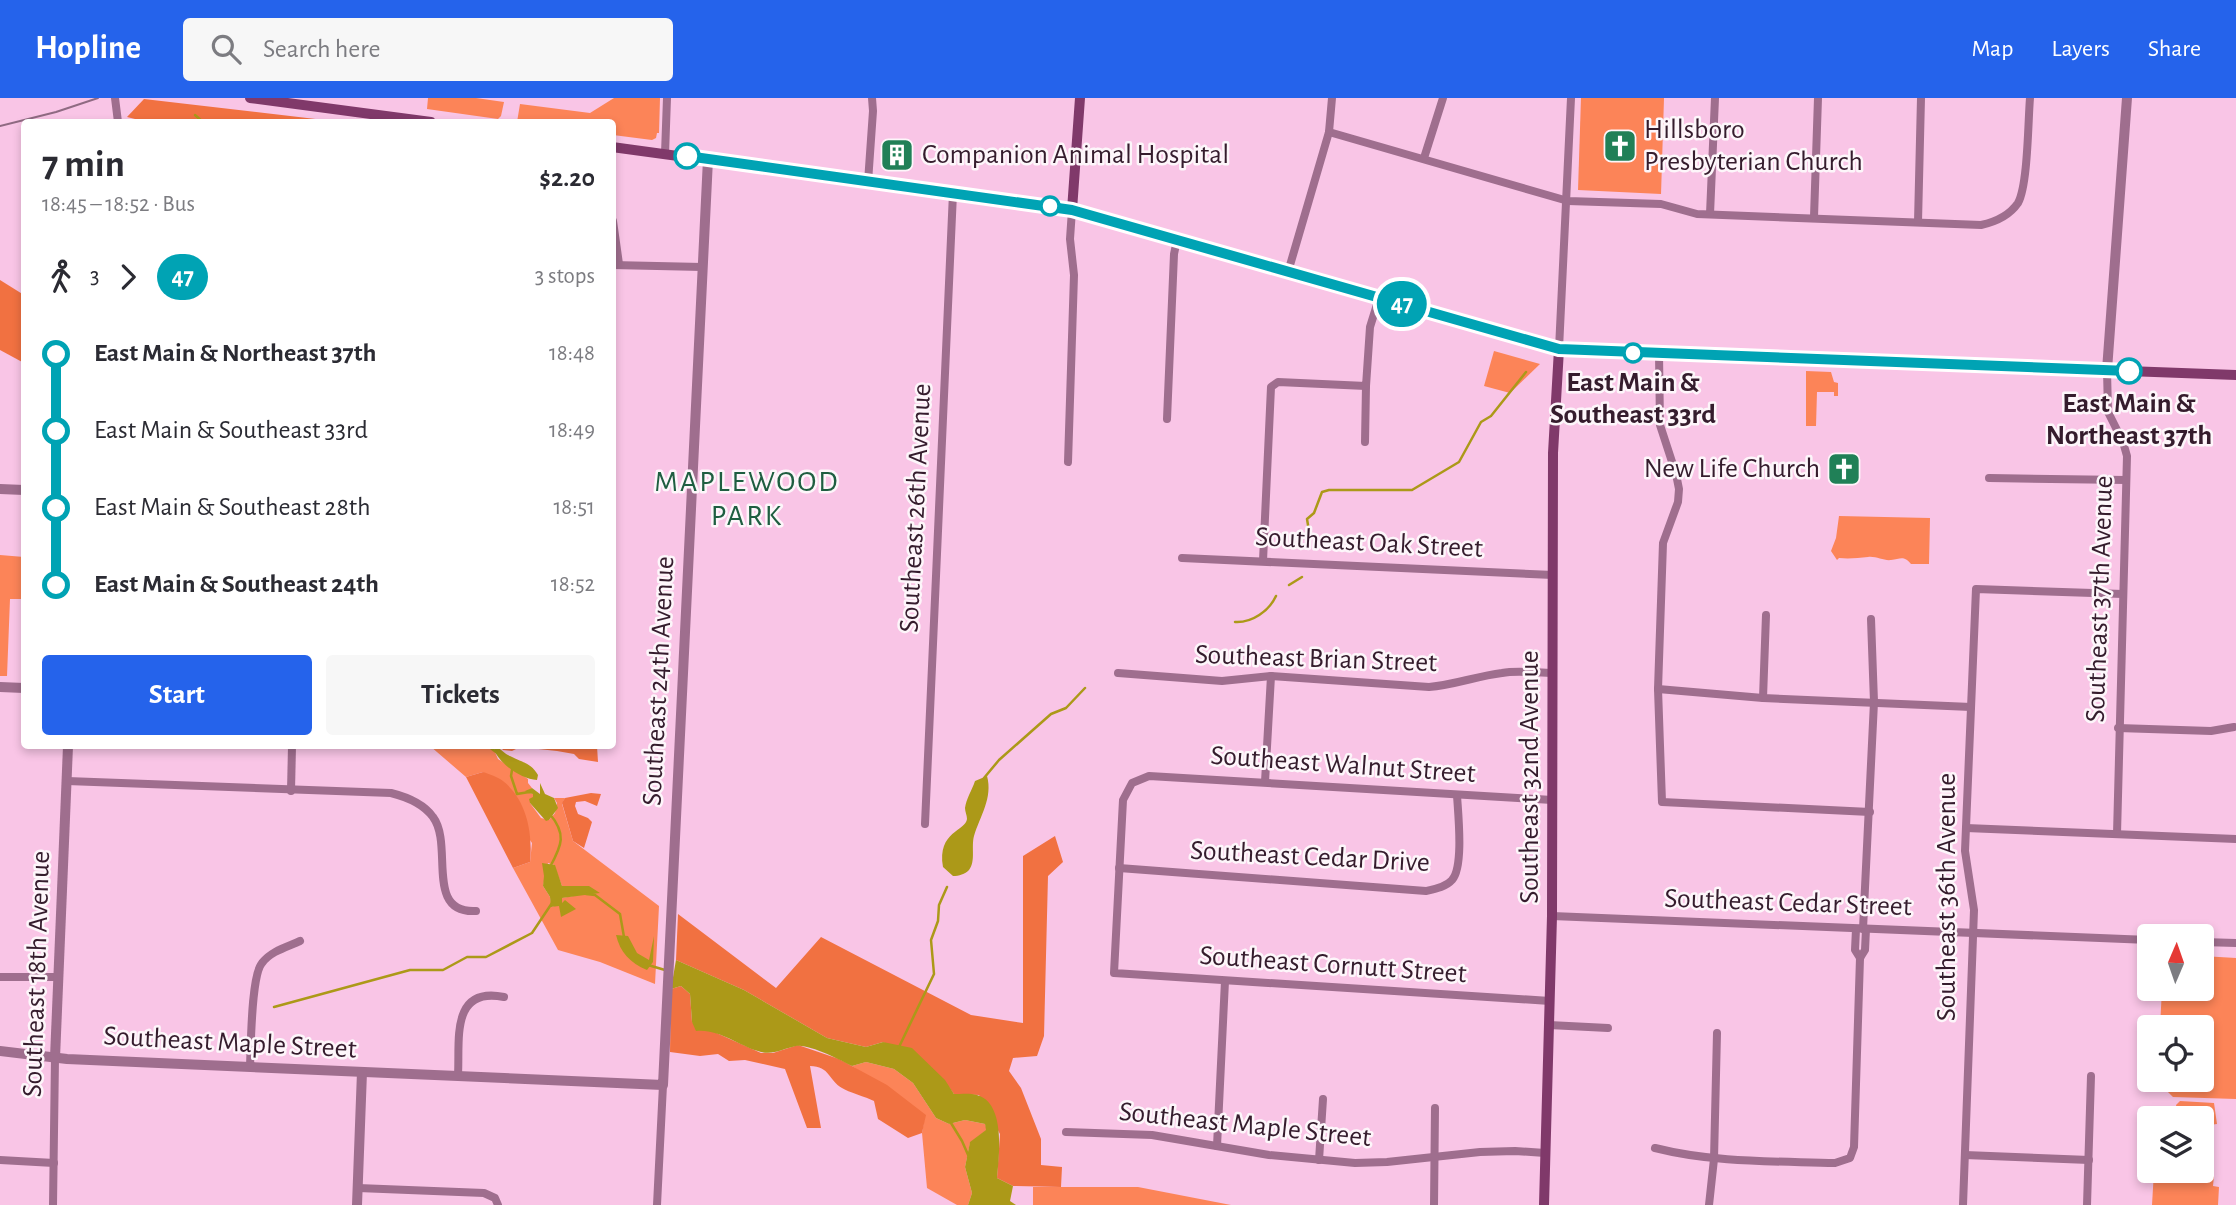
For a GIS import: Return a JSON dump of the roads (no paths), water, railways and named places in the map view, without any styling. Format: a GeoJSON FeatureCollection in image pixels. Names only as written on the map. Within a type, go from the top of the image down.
{"type":"FeatureCollection","features":[{"type":"Feature","properties":{"kind":"main road"},"geometry":{"type":"LineString","coordinates":[[250,98],[408,119]]}},
{"type":"Feature","properties":{"kind":"main road"},"geometry":{"type":"LineString","coordinates":[[1072,210],[1080,98]]}},
{"type":"Feature","properties":{"kind":"main road"},"geometry":{"type":"LineString","coordinates":[[616,148],[1072,210],[1559,349],[2236,375]]}},
{"type":"Feature","properties":{"kind":"main road","name":"Southeast 32nd Avenue"},"geometry":{"type":"LineString","coordinates":[[1544,1205],[1552,916],[1553,453],[1559,349]]}},
{"type":"Feature","properties":{"kind":"street"},"geometry":{"type":"LineString","coordinates":[[115,98],[118,119]]}},
{"type":"Feature","properties":{"kind":"street"},"geometry":{"type":"LineString","coordinates":[[665,154],[667,98]]}},
{"type":"Feature","properties":{"kind":"street"},"geometry":{"type":"LineString","coordinates":[[868,182],[872,98]]}},
{"type":"Feature","properties":{"kind":"street"},"geometry":{"type":"LineString","coordinates":[[1288,272],[1329,132],[1332,98]]}},
{"type":"Feature","properties":{"kind":"street"},"geometry":{"type":"LineString","coordinates":[[1424,158],[1443,98]]}},
{"type":"Feature","properties":{"kind":"street"},"geometry":{"type":"LineString","coordinates":[[1559,349],[1571,98]]}},
{"type":"Feature","properties":{"kind":"street"},"geometry":{"type":"LineString","coordinates":[[1710,214],[1715,98]]}},
{"type":"Feature","properties":{"kind":"street"},"geometry":{"type":"LineString","coordinates":[[1814,218],[1818,98]]}},
{"type":"Feature","properties":{"kind":"street"},"geometry":{"type":"LineString","coordinates":[[1918,222],[1921,98]]}},
{"type":"Feature","properties":{"kind":"street"},"geometry":{"type":"LineString","coordinates":[[1329,132],[1568,201],[1661,204],[1697,214],[1981,225],[1995,222],[2010,212],[2018,202],[2030,98]]}},
{"type":"Feature","properties":{"kind":"street"},"geometry":{"type":"LineString","coordinates":[[2107,370],[2127,98]]}},
{"type":"Feature","properties":{"kind":"street","name":"Southeast 24th Avenue"},"geometry":{"type":"LineString","coordinates":[[657,1205],[708,159]]}},
{"type":"Feature","properties":{"kind":"street","name":"Southeast 26th Avenue"},"geometry":{"type":"LineString","coordinates":[[925,824],[953,193]]}},
{"type":"Feature","properties":{"kind":"street"},"geometry":{"type":"LineString","coordinates":[[1068,462],[1074,275],[1070,251],[1072,210]]}},
{"type":"Feature","properties":{"kind":"street"},"geometry":{"type":"LineString","coordinates":[[1167,419],[1177,240]]}},
{"type":"Feature","properties":{"kind":"street"},"geometry":{"type":"LineString","coordinates":[[616,265],[702,267]]}},
{"type":"Feature","properties":{"kind":"street"},"geometry":{"type":"LineString","coordinates":[[1365,442],[1370,327],[1379,298]]}},
{"type":"Feature","properties":{"kind":"street"},"geometry":{"type":"LineString","coordinates":[[1659,354],[1660,425],[1679,489],[1678,502],[1662,542],[1658,689],[1662,802],[1870,812]]}},
{"type":"Feature","properties":{"kind":"street","name":"Southeast 37th Avenue"},"geometry":{"type":"LineString","coordinates":[[2107,370],[2108,412],[2126,447],[2117,834]]}},
{"type":"Feature","properties":{"kind":"street"},"geometry":{"type":"LineString","coordinates":[[1263,561],[1271,387],[1278,382],[1366,386]]}},
{"type":"Feature","properties":{"kind":"street"},"geometry":{"type":"LineString","coordinates":[[1989,478],[2126,480]]}},
{"type":"Feature","properties":{"kind":"street"},"geometry":{"type":"LineString","coordinates":[[0,489],[21,490]]}},
{"type":"Feature","properties":{"kind":"street","name":"Southeast Oak Street"},"geometry":{"type":"LineString","coordinates":[[1182,558],[1553,575]]}},
{"type":"Feature","properties":{"kind":"street","name":"Southeast 36th Avenue"},"geometry":{"type":"LineString","coordinates":[[1963,1205],[1974,933],[1974,902],[1967,868],[1966,828],[1976,589],[2123,594]]}},
{"type":"Feature","properties":{"kind":"street"},"geometry":{"type":"LineString","coordinates":[[1763,698],[1766,615]]}},
{"type":"Feature","properties":{"kind":"street"},"geometry":{"type":"LineString","coordinates":[[1656,1148],[1685,1156],[1714,1158],[1835,1163],[1850,1158],[1853,1147],[1860,958],[1865,950],[1862,929],[1874,702],[1871,619]]}},
{"type":"Feature","properties":{"kind":"street","name":"Southeast Brian Street"},"geometry":{"type":"LineString","coordinates":[[1118,673],[1222,681],[1270,676],[1429,687],[1450,685],[1505,672],[1553,673]]}},
{"type":"Feature","properties":{"kind":"street"},"geometry":{"type":"LineString","coordinates":[[1265,782],[1270,676]]}},
{"type":"Feature","properties":{"kind":"street"},"geometry":{"type":"LineString","coordinates":[[0,687],[21,688]]}},
{"type":"Feature","properties":{"kind":"street"},"geometry":{"type":"LineString","coordinates":[[1658,689],[1763,698],[1971,707]]}},
{"type":"Feature","properties":{"kind":"street"},"geometry":{"type":"LineString","coordinates":[[2119,728],[2211,731],[2234,727]]}},
{"type":"Feature","properties":{"kind":"street","name":"Southeast 18th Avenue"},"geometry":{"type":"LineString","coordinates":[[52,1205],[55,1058],[68,749]]}},
{"type":"Feature","properties":{"kind":"street"},"geometry":{"type":"LineString","coordinates":[[291,791],[292,749]]}},
{"type":"Feature","properties":{"kind":"street","name":"Southeast Walnut Street"},"geometry":{"type":"LineString","coordinates":[[1119,868],[1123,800],[1132,783],[1149,776],[1552,800]]}},
{"type":"Feature","properties":{"kind":"street"},"geometry":{"type":"LineString","coordinates":[[67,781],[391,793],[421,804],[434,818],[441,833],[444,855],[443,884],[449,901],[455,908],[476,911]]}},
{"type":"Feature","properties":{"kind":"street","name":"Southeast Cedar Drive"},"geometry":{"type":"LineString","coordinates":[[1119,868],[1426,891],[1441,888],[1453,879],[1458,863],[1457,795]]}},
{"type":"Feature","properties":{"kind":"street"},"geometry":{"type":"LineString","coordinates":[[1966,828],[2236,839]]}},
{"type":"Feature","properties":{"kind":"street","name":"Southeast Cornutt Street"},"geometry":{"type":"LineString","coordinates":[[1119,868],[1114,974],[1550,1001]]}},
{"type":"Feature","properties":{"kind":"street","name":"Southeast Cedar Street"},"geometry":{"type":"LineString","coordinates":[[1552,916],[2137,940]]}},
{"type":"Feature","properties":{"kind":"street"},"geometry":{"type":"LineString","coordinates":[[250,1066],[255,985],[259,965],[269,955],[300,941]]}},
{"type":"Feature","properties":{"kind":"street"},"geometry":{"type":"LineString","coordinates":[[2214,942],[2236,943]]}},
{"type":"Feature","properties":{"kind":"street"},"geometry":{"type":"LineString","coordinates":[[0,977],[59,977]]}},
{"type":"Feature","properties":{"kind":"street"},"geometry":{"type":"LineString","coordinates":[[1217,1146],[1225,981]]}},
{"type":"Feature","properties":{"kind":"street"},"geometry":{"type":"LineString","coordinates":[[458,1076],[461,1019],[465,1007],[490,995],[504,997]]}},
{"type":"Feature","properties":{"kind":"street"},"geometry":{"type":"LineString","coordinates":[[1549,1025],[1608,1028]]}},
{"type":"Feature","properties":{"kind":"street"},"geometry":{"type":"LineString","coordinates":[[1709,1205],[1714,1158],[1717,1033]]}},
{"type":"Feature","properties":{"kind":"street","name":"Southeast Maple Street"},"geometry":{"type":"LineString","coordinates":[[0,1051],[55,1058],[663,1084]]}},
{"type":"Feature","properties":{"kind":"street"},"geometry":{"type":"LineString","coordinates":[[357,1205],[362,1072]]}},
{"type":"Feature","properties":{"kind":"street"},"geometry":{"type":"LineString","coordinates":[[2087,1205],[2091,1076]]}},
{"type":"Feature","properties":{"kind":"street"},"geometry":{"type":"LineString","coordinates":[[1319,1160],[1323,1099]]}},
{"type":"Feature","properties":{"kind":"street"},"geometry":{"type":"LineString","coordinates":[[1434,1108],[1434,1205]]}},
{"type":"Feature","properties":{"kind":"street","name":"Southeast Maple Street"},"geometry":{"type":"LineString","coordinates":[[1066,1132],[1152,1135],[1319,1160],[1387,1162],[1515,1151],[1545,1153]]}},
{"type":"Feature","properties":{"kind":"street"},"geometry":{"type":"LineString","coordinates":[[1965,1155],[2088,1160]]}},
{"type":"Feature","properties":{"kind":"street"},"geometry":{"type":"LineString","coordinates":[[0,1160],[54,1163]]}},
{"type":"Feature","properties":{"kind":"street"},"geometry":{"type":"LineString","coordinates":[[358,1188],[484,1193],[495,1198],[498,1205]]}},
{"type":"Feature","properties":{"kind":"waterway"},"geometry":{"type":"LineString","coordinates":[[195,115],[200,119]]}},
{"type":"Feature","properties":{"kind":"waterway"},"geometry":{"type":"LineString","coordinates":[[1306,548],[1310,537],[1307,519],[1314,513],[1322,492],[1412,490],[1459,462],[1481,422],[1491,416],[1526,372]]}},
{"type":"Feature","properties":{"kind":"waterway"},"geometry":{"type":"LineString","coordinates":[[1289,585],[1302,577]]}},
{"type":"Feature","properties":{"kind":"waterway"},"geometry":{"type":"LineString","coordinates":[[1235,622],[1259,615],[1269,607],[1276,596]]}},
{"type":"Feature","properties":{"kind":"waterway"},"geometry":{"type":"LineString","coordinates":[[984,778],[999,760],[1051,714],[1066,708],[1085,688]]}},
{"type":"Feature","properties":{"kind":"waterway"},"geometry":{"type":"LineString","coordinates":[[492,749],[496,752]]}},
{"type":"Feature","properties":{"kind":"waterway"},"geometry":{"type":"LineString","coordinates":[[512,770],[511,776],[517,794],[529,792]]}},
{"type":"Feature","properties":{"kind":"waterway"},"geometry":{"type":"LineString","coordinates":[[549,813],[555,820],[561,840],[550,867]]}},
{"type":"Feature","properties":{"kind":"waterway"},"geometry":{"type":"LineString","coordinates":[[899,1047],[934,974],[931,940],[938,921],[939,905],[947,887]]}},
{"type":"Feature","properties":{"kind":"waterway"},"geometry":{"type":"LineString","coordinates":[[586,894],[595,895],[620,914],[624,937]]}},
{"type":"Feature","properties":{"kind":"waterway"},"geometry":{"type":"LineString","coordinates":[[274,1007],[410,970],[443,970],[467,957],[486,957],[532,933],[552,903]]}},
{"type":"Feature","properties":{"kind":"waterway"},"geometry":{"type":"LineString","coordinates":[[648,965],[665,970]]}},
{"type":"Feature","properties":{"kind":"waterway"},"geometry":{"type":"LineString","coordinates":[[951,1123],[969,1157]]}},
{"type":"Feature","properties":{"kind":"tram line"},"geometry":{"type":"LineString","coordinates":[[28,119],[98,98]]}},
{"type":"Feature","properties":{"kind":"tram line"},"geometry":{"type":"LineString","coordinates":[[0,126],[21,121]]}},
{"type":"Feature","properties":{"kind":"place","name":"Hillsboro Presbyterian Church"},"geometry":{"type":"Point","coordinates":[1620,146]}},
{"type":"Feature","properties":{"kind":"place","name":"Companion Animal Hospital"},"geometry":{"type":"Point","coordinates":[897,155]}},
{"type":"Feature","properties":{"kind":"place","name":"East Main & Southeast 33rd"},"geometry":{"type":"Point","coordinates":[1633,353]}},
{"type":"Feature","properties":{"kind":"place","name":"East Main & Northeast 37th"},"geometry":{"type":"Point","coordinates":[2129,371]}},
{"type":"Feature","properties":{"kind":"place","name":"New Life Church"},"geometry":{"type":"Point","coordinates":[1844,469]}},
{"type":"Feature","properties":{"kind":"district","name":"MAPLEWOOD PARK"},"geometry":{"type":"Point","coordinates":[747,499]}}]}
